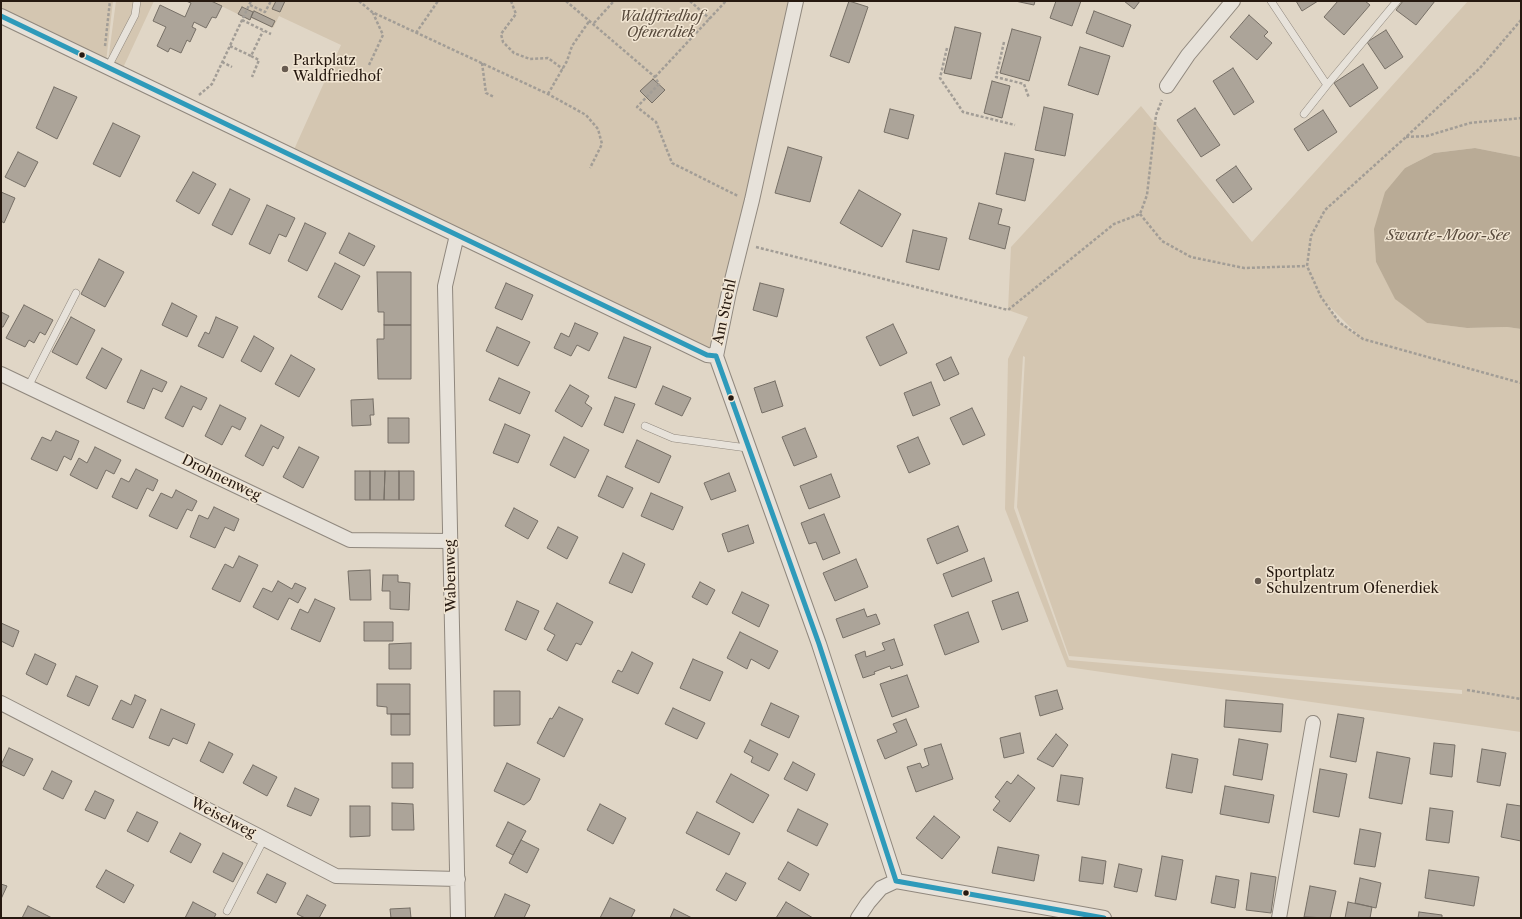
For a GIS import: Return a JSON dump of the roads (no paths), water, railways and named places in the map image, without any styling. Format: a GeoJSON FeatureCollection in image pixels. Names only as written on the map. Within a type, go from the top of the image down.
{"type":"FeatureCollection","features":[{"type":"Feature","properties":{"kind":"street","name":"Am Strehl"},"geometry":{"type":"LineString","coordinates":[[796,1],[752,200],[739,245],[716,356],[819,644],[896,881]]}},
{"type":"Feature","properties":{"kind":"street"},"geometry":{"type":"LineString","coordinates":[[1167,86],[1188,55],[1234,1]]}},
{"type":"Feature","properties":{"kind":"street"},"geometry":{"type":"LineString","coordinates":[[1,16],[707,355],[716,356]]}},
{"type":"Feature","properties":{"kind":"street","name":"Wabenweg"},"geometry":{"type":"LineString","coordinates":[[457,235],[445,286],[458,918]]}},
{"type":"Feature","properties":{"kind":"street","name":"Drohnenweg"},"geometry":{"type":"LineString","coordinates":[[1,374],[350,540],[450,541]]}},
{"type":"Feature","properties":{"kind":"street","name":"Weiselweg"},"geometry":{"type":"LineString","coordinates":[[1,703],[336,876],[458,879]]}},
{"type":"Feature","properties":{"kind":"street"},"geometry":{"type":"LineString","coordinates":[[1279,918],[1313,723]]}},
{"type":"Feature","properties":{"kind":"street"},"geometry":{"type":"LineString","coordinates":[[858,918],[881,888],[896,881],[1104,918]]}},
{"type":"Feature","properties":{"kind":"lane"},"geometry":{"type":"LineString","coordinates":[[106,66],[135,14],[137,1]]}},
{"type":"Feature","properties":{"kind":"lane"},"geometry":{"type":"LineString","coordinates":[[1271,1],[1327,85]]}},
{"type":"Feature","properties":{"kind":"lane"},"geometry":{"type":"LineString","coordinates":[[1304,114],[1397,1]]}},
{"type":"Feature","properties":{"kind":"lane"},"geometry":{"type":"LineString","coordinates":[[28,387],[76,293]]}},
{"type":"Feature","properties":{"kind":"lane"},"geometry":{"type":"LineString","coordinates":[[645,426],[672,438],[748,448]]}},
{"type":"Feature","properties":{"kind":"lane"},"geometry":{"type":"LineString","coordinates":[[227,911],[264,839]]}},
{"type":"Feature","properties":{"kind":"water","name":"Swarte-Moor-See"},"geometry":{"type":"Polygon","coordinates":[[[1475,148],[1521,157],[1521,329],[1507,327],[1467,328],[1427,323],[1395,299],[1376,262],[1374,229],[1385,192],[1405,168],[1434,153],[1475,148]]]}},
{"type":"Feature","properties":{"kind":"place","name":"Parkplatz Waldfriedhof"},"geometry":{"type":"Point","coordinates":[285,69]}},
{"type":"Feature","properties":{"kind":"place","name":"Sportplatz Schulzentrum Ofenerdiek"},"geometry":{"type":"Point","coordinates":[1258,581]}},
{"type":"Feature","properties":{"kind":"park label","name":"Waldfriedhof Ofenerdiek"},"geometry":{"type":"Point","coordinates":[661,26]}}]}
